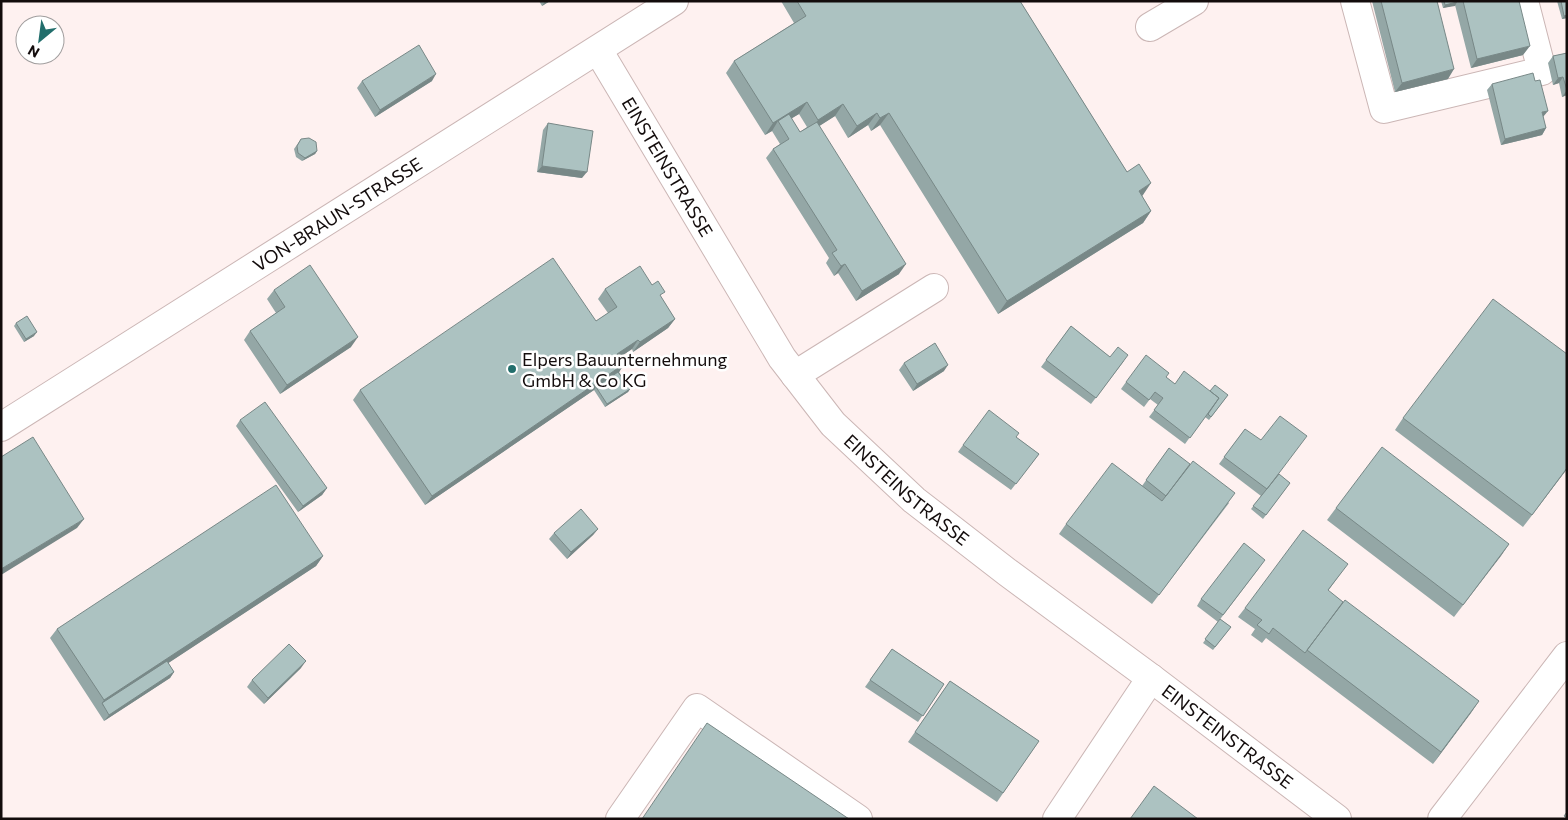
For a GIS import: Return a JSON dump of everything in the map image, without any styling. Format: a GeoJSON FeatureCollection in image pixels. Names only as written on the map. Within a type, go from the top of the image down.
{"type":"FeatureCollection","features":[{"type":"Feature","properties":{"kind":"street","name":"VON-BRAUN-STRASSE"},"geometry":{"type":"LineString","coordinates":[[1,427],[674,1]]}},
{"type":"Feature","properties":{"kind":"street"},"geometry":{"type":"LineString","coordinates":[[1150,27],[1194,1]]}},
{"type":"Feature","properties":{"kind":"street"},"geometry":{"type":"LineString","coordinates":[[1355,1],[1384,109],[1542,72],[1524,1]]}},
{"type":"Feature","properties":{"kind":"street","name":"EINSTEINSTRASSE"},"geometry":{"type":"LineString","coordinates":[[598,50],[782,358],[833,424],[914,500],[1007,572],[1338,819]]}},
{"type":"Feature","properties":{"kind":"street"},"geometry":{"type":"LineString","coordinates":[[795,375],[934,288]]}},
{"type":"Feature","properties":{"kind":"street"},"geometry":{"type":"LineString","coordinates":[[1442,819],[1567,656]]}},
{"type":"Feature","properties":{"kind":"street"},"geometry":{"type":"LineString","coordinates":[[1056,819],[1151,678]]}},
{"type":"Feature","properties":{"kind":"street"},"geometry":{"type":"LineString","coordinates":[[620,819],[697,708],[858,819]]}},
{"type":"Feature","properties":{"kind":"building"},"geometry":{"type":"Polygon","coordinates":[[[797,1],[1020,1],[1127,172],[1139,164],[1151,183],[1139,191],[1151,211],[1007,301],[889,113],[880,118],[877,113],[857,126],[843,104],[818,120],[807,102],[773,123],[734,61],[806,16],[797,1]]]}},
{"type":"Feature","properties":{"kind":"building"},"geometry":{"type":"Polygon","coordinates":[[[1381,1],[1437,1],[1454,69],[1402,83],[1381,1]]]}},
{"type":"Feature","properties":{"kind":"building"},"geometry":{"type":"Polygon","coordinates":[[[1444,1],[1457,1],[1457,2],[1445,5],[1444,1]]]}},
{"type":"Feature","properties":{"kind":"building"},"geometry":{"type":"Polygon","coordinates":[[[1463,1],[1519,1],[1530,46],[1477,59],[1463,1]]]}},
{"type":"Feature","properties":{"kind":"building"},"geometry":{"type":"Polygon","coordinates":[[[1561,1],[1567,1],[1567,15],[1564,16],[1561,1]]]}},
{"type":"Feature","properties":{"kind":"building"},"geometry":{"type":"Polygon","coordinates":[[[419,45],[436,74],[380,110],[362,81],[419,45]]]}},
{"type":"Feature","properties":{"kind":"building"},"geometry":{"type":"Polygon","coordinates":[[[1567,53],[1567,90],[1563,77],[1558,78],[1553,56],[1567,53]]]}},
{"type":"Feature","properties":{"kind":"building"},"geometry":{"type":"Polygon","coordinates":[[[1533,73],[1535,81],[1540,80],[1548,111],[1542,112],[1546,128],[1505,139],[1492,84],[1533,73]]]}},
{"type":"Feature","properties":{"kind":"building"},"geometry":{"type":"Polygon","coordinates":[[[789,114],[800,132],[817,122],[906,264],[862,291],[845,264],[841,266],[832,253],[837,250],[773,149],[789,139],[778,121],[789,114]]]}},
{"type":"Feature","properties":{"kind":"building"},"geometry":{"type":"Polygon","coordinates":[[[548,123],[593,131],[587,172],[542,166],[548,123]]]}},
{"type":"Feature","properties":{"kind":"building"},"geometry":{"type":"Polygon","coordinates":[[[309,138],[316,142],[317,151],[305,158],[298,153],[297,146],[301,139],[309,138]]]}},
{"type":"Feature","properties":{"kind":"building","name":"Elpers Bauunternehmung GmbH & Co KG"},"geometry":{"type":"Polygon","coordinates":[[[553,258],[596,321],[617,307],[605,289],[640,266],[652,285],[658,281],[665,292],[660,295],[675,319],[640,342],[638,340],[617,354],[624,364],[432,496],[360,390],[553,258]]]}},
{"type":"Feature","properties":{"kind":"building"},"geometry":{"type":"Polygon","coordinates":[[[310,265],[358,337],[287,385],[250,331],[285,307],[274,290],[310,265]]]}},
{"type":"Feature","properties":{"kind":"building"},"geometry":{"type":"Polygon","coordinates":[[[1493,299],[1567,354],[1567,468],[1532,515],[1403,418],[1493,299]]]}},
{"type":"Feature","properties":{"kind":"building"},"geometry":{"type":"Polygon","coordinates":[[[27,316],[37,332],[26,339],[16,323],[27,316]]]}},
{"type":"Feature","properties":{"kind":"building"},"geometry":{"type":"Polygon","coordinates":[[[1071,326],[1110,357],[1118,347],[1128,355],[1096,398],[1046,360],[1071,326]]]}},
{"type":"Feature","properties":{"kind":"building"},"geometry":{"type":"Polygon","coordinates":[[[935,343],[948,365],[917,384],[904,363],[935,343]]]}},
{"type":"Feature","properties":{"kind":"building"},"geometry":{"type":"Polygon","coordinates":[[[1146,355],[1169,373],[1166,377],[1175,384],[1184,371],[1219,398],[1190,438],[1154,410],[1163,398],[1155,392],[1149,400],[1126,382],[1146,355]]]}},
{"type":"Feature","properties":{"kind":"building"},"geometry":{"type":"Polygon","coordinates":[[[618,372],[630,389],[607,404],[596,387],[618,372]]]}},
{"type":"Feature","properties":{"kind":"building"},"geometry":{"type":"Polygon","coordinates":[[[1215,385],[1228,395],[1211,417],[1208,414],[1219,398],[1210,391],[1215,385]]]}},
{"type":"Feature","properties":{"kind":"building"},"geometry":{"type":"Polygon","coordinates":[[[265,402],[327,488],[303,506],[240,420],[265,402]]]}},
{"type":"Feature","properties":{"kind":"building"},"geometry":{"type":"Polygon","coordinates":[[[989,410],[1019,433],[1016,437],[1039,454],[1016,484],[963,445],[989,410]]]}},
{"type":"Feature","properties":{"kind":"building"},"geometry":{"type":"Polygon","coordinates":[[[1280,416],[1307,436],[1267,489],[1224,457],[1245,429],[1261,440],[1280,416]]]}},
{"type":"Feature","properties":{"kind":"building"},"geometry":{"type":"Polygon","coordinates":[[[33,437],[84,519],[1,569],[1,457],[33,437]]]}},
{"type":"Feature","properties":{"kind":"building"},"geometry":{"type":"Polygon","coordinates":[[[1382,447],[1509,544],[1463,605],[1336,508],[1382,447]]]}},
{"type":"Feature","properties":{"kind":"building"},"geometry":{"type":"Polygon","coordinates":[[[1169,448],[1190,464],[1166,496],[1146,480],[1169,448]]]}},
{"type":"Feature","properties":{"kind":"building"},"geometry":{"type":"Polygon","coordinates":[[[1193,461],[1235,493],[1159,595],[1066,524],[1112,463],[1162,501],[1193,461]]]}},
{"type":"Feature","properties":{"kind":"building"},"geometry":{"type":"Polygon","coordinates":[[[1279,474],[1290,483],[1266,515],[1253,506],[1279,474]]]}},
{"type":"Feature","properties":{"kind":"building"},"geometry":{"type":"Polygon","coordinates":[[[276,485],[323,556],[104,700],[57,629],[276,485]]]}},
{"type":"Feature","properties":{"kind":"building"},"geometry":{"type":"Polygon","coordinates":[[[581,509],[598,529],[571,552],[554,533],[581,509]]]}},
{"type":"Feature","properties":{"kind":"building"},"geometry":{"type":"Polygon","coordinates":[[[1303,530],[1348,564],[1328,590],[1343,602],[1305,653],[1273,628],[1269,634],[1257,625],[1262,620],[1245,608],[1303,530]]]}},
{"type":"Feature","properties":{"kind":"building"},"geometry":{"type":"Polygon","coordinates":[[[1244,543],[1265,560],[1223,615],[1201,599],[1244,543]]]}},
{"type":"Feature","properties":{"kind":"building"},"geometry":{"type":"Polygon","coordinates":[[[1345,600],[1479,701],[1441,752],[1307,650],[1345,600]]]}},
{"type":"Feature","properties":{"kind":"building"},"geometry":{"type":"Polygon","coordinates":[[[1220,619],[1231,627],[1215,647],[1205,639],[1220,619]]]}},
{"type":"Feature","properties":{"kind":"building"},"geometry":{"type":"Polygon","coordinates":[[[289,644],[306,661],[268,698],[252,680],[289,644]]]}},
{"type":"Feature","properties":{"kind":"building"},"geometry":{"type":"Polygon","coordinates":[[[892,649],[944,684],[923,716],[870,680],[892,649]]]}},
{"type":"Feature","properties":{"kind":"building"},"geometry":{"type":"Polygon","coordinates":[[[167,661],[174,672],[109,715],[102,703],[167,661]]]}},
{"type":"Feature","properties":{"kind":"building"},"geometry":{"type":"Polygon","coordinates":[[[950,681],[1039,741],[1003,793],[915,732],[950,681]]]}},
{"type":"Feature","properties":{"kind":"building"},"geometry":{"type":"Polygon","coordinates":[[[707,723],[849,819],[642,819],[707,723]]]}},
{"type":"Feature","properties":{"kind":"building"},"geometry":{"type":"Polygon","coordinates":[[[1154,786],[1198,819],[1130,819],[1154,786]]]}},
{"type":"Feature","properties":{"kind":"place","name":"Elpers Bauunternehmung GmbH & Co KG"},"geometry":{"type":"Point","coordinates":[512,369]}}]}
